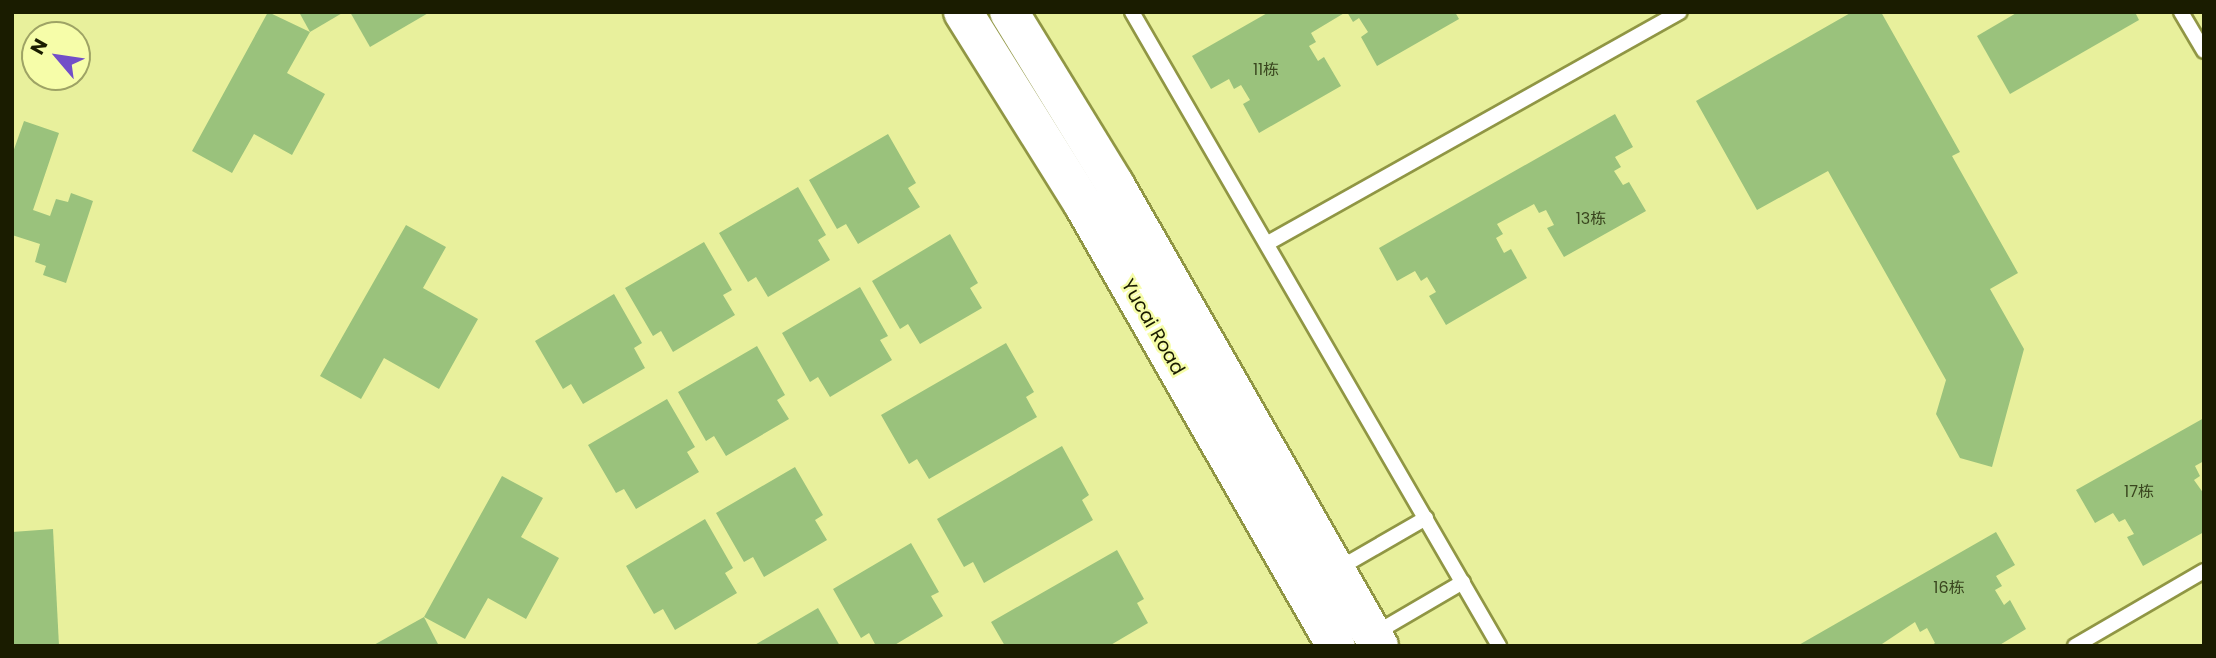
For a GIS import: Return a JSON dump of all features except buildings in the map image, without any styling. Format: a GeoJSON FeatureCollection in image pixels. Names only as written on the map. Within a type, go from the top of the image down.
{"type":"FeatureCollection","features":[{"type":"Feature","properties":{"kind":"street","name":"Yucai Road"},"geometry":{"type":"LineString","coordinates":[[964,12],[1083,204],[1336,646]]}},
{"type":"Feature","properties":{"kind":"street","name":"Yucai Road"},"geometry":{"type":"LineString","coordinates":[[1009,12],[1115,185],[1376,640]]}},
{"type":"Feature","properties":{"kind":"lane"},"geometry":{"type":"LineString","coordinates":[[1132,12],[1499,646]]}},
{"type":"Feature","properties":{"kind":"lane"},"geometry":{"type":"LineString","coordinates":[[1268,243],[1679,12]]}},
{"type":"Feature","properties":{"kind":"lane"},"geometry":{"type":"LineString","coordinates":[[2181,12],[2204,51]]}},
{"type":"Feature","properties":{"kind":"lane"},"geometry":{"type":"LineString","coordinates":[[1336,570],[1426,518]]}},
{"type":"Feature","properties":{"kind":"lane"},"geometry":{"type":"LineString","coordinates":[[2075,646],[2204,571]]}},
{"type":"Feature","properties":{"kind":"lane"},"geometry":{"type":"LineString","coordinates":[[1376,640],[1463,582]]}}]}
